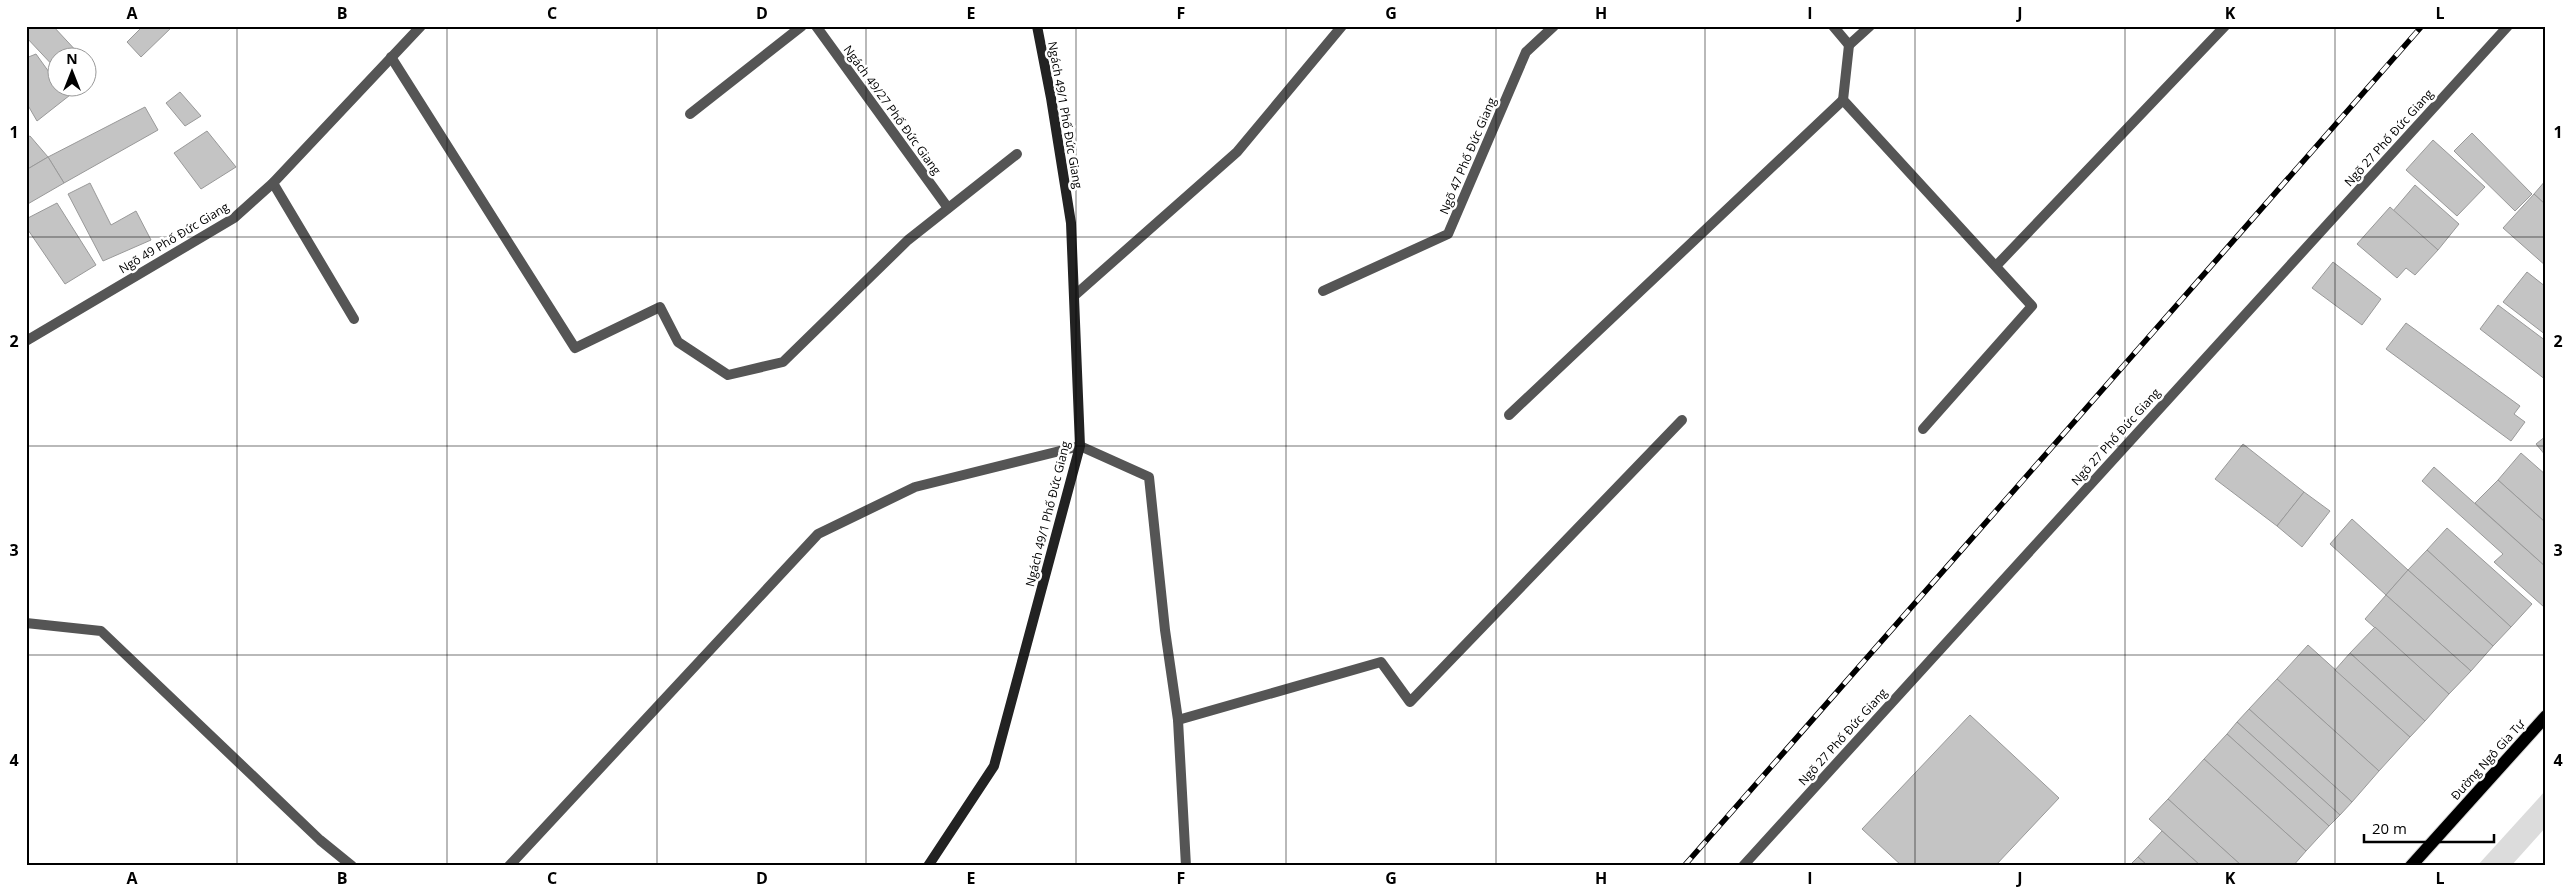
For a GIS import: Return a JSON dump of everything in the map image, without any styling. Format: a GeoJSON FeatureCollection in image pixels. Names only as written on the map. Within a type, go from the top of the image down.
{"type":"FeatureCollection","features":[{"type":"Feature","properties":{"kind":"main road","name":"Đường Ngô Gia Tự"},"geometry":{"type":"LineString","coordinates":[[2411,866],[2546,716]]}},
{"type":"Feature","properties":{"kind":"street","name":"Ngõ 49 Phố Đức Giang"},"geometry":{"type":"LineString","coordinates":[[26,342],[234,218],[273,183],[421,26]]}},
{"type":"Feature","properties":{"kind":"street"},"geometry":{"type":"LineString","coordinates":[[690,114],[802,26]]}},
{"type":"Feature","properties":{"kind":"street","name":"Ngách 49/27 Phố Đức Giang"},"geometry":{"type":"LineString","coordinates":[[816,26],[948,208]]}},
{"type":"Feature","properties":{"kind":"street","name":"Ngách 49/1 Phố Đức Giang"},"geometry":{"type":"LineString","coordinates":[[928,866],[994,766],[1080,446],[1071,223],[1051,98],[1037,26]]}},
{"type":"Feature","properties":{"kind":"street"},"geometry":{"type":"LineString","coordinates":[[1074,296],[1237,152],[1342,26]]}},
{"type":"Feature","properties":{"kind":"street","name":"Ngõ 47 Phố Đức Giang"},"geometry":{"type":"LineString","coordinates":[[1322,291],[1448,234],[1526,52],[1554,26]]}},
{"type":"Feature","properties":{"kind":"street"},"geometry":{"type":"LineString","coordinates":[[1833,26],[1849,45]]}},
{"type":"Feature","properties":{"kind":"street"},"geometry":{"type":"LineString","coordinates":[[1509,415],[1844,100],[1849,45],[1870,26]]}},
{"type":"Feature","properties":{"kind":"street"},"geometry":{"type":"LineString","coordinates":[[1996,266],[2224,26]]}},
{"type":"Feature","properties":{"kind":"street","name":"Ngõ 27 Phố Đức Giang"},"geometry":{"type":"LineString","coordinates":[[1743,866],[2508,26]]}},
{"type":"Feature","properties":{"kind":"street"},"geometry":{"type":"LineString","coordinates":[[392,57],[575,348],[660,307],[678,342],[728,375],[783,362],[908,240],[1017,154]]}},
{"type":"Feature","properties":{"kind":"street"},"geometry":{"type":"LineString","coordinates":[[1844,100],[2032,306],[1923,429]]}},
{"type":"Feature","properties":{"kind":"street"},"geometry":{"type":"LineString","coordinates":[[273,183],[354,319]]}},
{"type":"Feature","properties":{"kind":"street"},"geometry":{"type":"LineString","coordinates":[[1178,720],[1381,662],[1410,702],[1682,420]]}},
{"type":"Feature","properties":{"kind":"street"},"geometry":{"type":"LineString","coordinates":[[509,866],[818,534],[914,488],[1080,446],[1149,477],[1165,630],[1178,720],[1186,866]]}},
{"type":"Feature","properties":{"kind":"street"},"geometry":{"type":"LineString","coordinates":[[26,623],[101,631],[320,840],[352,866]]}},
{"type":"Feature","properties":{"kind":"shaded area"},"geometry":{"type":"Polygon","coordinates":[[[2546,790],[2546,827],[2511,866],[2477,866],[2546,790]]]}},
{"type":"Feature","properties":{"kind":"building"},"geometry":{"type":"Polygon","coordinates":[[[26,26],[53,26],[73,48],[48,48],[48,60],[26,37],[26,26]]]}},
{"type":"Feature","properties":{"kind":"building"},"geometry":{"type":"Polygon","coordinates":[[[143,26],[173,26],[141,57],[127,42],[143,26]]]}},
{"type":"Feature","properties":{"kind":"building"},"geometry":{"type":"Polygon","coordinates":[[[36,54],[48,71],[48,98],[66,98],[37,121],[26,102],[26,58],[36,54]]]}},
{"type":"Feature","properties":{"kind":"building"},"geometry":{"type":"Polygon","coordinates":[[[180,92],[201,116],[185,126],[166,103],[180,92]]]}},
{"type":"Feature","properties":{"kind":"building"},"geometry":{"type":"Polygon","coordinates":[[[145,107],[158,130],[64,183],[48,157],[145,107]]]}},
{"type":"Feature","properties":{"kind":"building"},"geometry":{"type":"Polygon","coordinates":[[[207,131],[236,167],[201,189],[174,153],[207,131]]]}},
{"type":"Feature","properties":{"kind":"building"},"geometry":{"type":"Polygon","coordinates":[[[2472,133],[2532,194],[2515,211],[2454,151],[2472,133]]]}},
{"type":"Feature","properties":{"kind":"building"},"geometry":{"type":"Polygon","coordinates":[[[30,136],[48,157],[26,170],[26,138],[30,136]]]}},
{"type":"Feature","properties":{"kind":"building"},"geometry":{"type":"Polygon","coordinates":[[[2433,140],[2485,187],[2457,216],[2406,170],[2433,140]]]}},
{"type":"Feature","properties":{"kind":"building"},"geometry":{"type":"Polygon","coordinates":[[[48,157],[64,183],[26,205],[26,170],[48,157]]]}},
{"type":"Feature","properties":{"kind":"building"},"geometry":{"type":"Polygon","coordinates":[[[2546,180],[2546,205],[2534,194],[2546,180]]]}},
{"type":"Feature","properties":{"kind":"building"},"geometry":{"type":"Polygon","coordinates":[[[90,183],[111,225],[136,211],[151,240],[103,261],[68,194],[90,183]]]}},
{"type":"Feature","properties":{"kind":"building"},"geometry":{"type":"Polygon","coordinates":[[[2415,185],[2459,224],[2438,250],[2393,211],[2415,185]]]}},
{"type":"Feature","properties":{"kind":"building"},"geometry":{"type":"Polygon","coordinates":[[[2534,194],[2546,205],[2546,266],[2503,228],[2534,194]]]}},
{"type":"Feature","properties":{"kind":"building"},"geometry":{"type":"Polygon","coordinates":[[[57,203],[96,265],[65,284],[26,227],[26,219],[57,203]]]}},
{"type":"Feature","properties":{"kind":"building"},"geometry":{"type":"Polygon","coordinates":[[[2390,207],[2438,250],[2415,275],[2406,268],[2397,278],[2357,244],[2390,207]]]}},
{"type":"Feature","properties":{"kind":"building"},"geometry":{"type":"Polygon","coordinates":[[[2333,262],[2381,299],[2362,325],[2312,288],[2333,262]]]}},
{"type":"Feature","properties":{"kind":"building"},"geometry":{"type":"Polygon","coordinates":[[[2527,272],[2546,287],[2546,335],[2503,302],[2527,272]]]}},
{"type":"Feature","properties":{"kind":"building"},"geometry":{"type":"Polygon","coordinates":[[[2498,305],[2546,341],[2546,380],[2480,329],[2498,305]]]}},
{"type":"Feature","properties":{"kind":"building"},"geometry":{"type":"Polygon","coordinates":[[[2406,323],[2520,406],[2514,414],[2525,422],[2511,441],[2386,349],[2406,323]]]}},
{"type":"Feature","properties":{"kind":"building"},"geometry":{"type":"Polygon","coordinates":[[[2546,436],[2546,456],[2536,444],[2546,436]]]}},
{"type":"Feature","properties":{"kind":"building"},"geometry":{"type":"Polygon","coordinates":[[[2243,444],[2304,492],[2277,526],[2215,479],[2243,444]]]}},
{"type":"Feature","properties":{"kind":"building"},"geometry":{"type":"Polygon","coordinates":[[[2521,453],[2546,475],[2546,519],[2544,521],[2498,480],[2521,453]]]}},
{"type":"Feature","properties":{"kind":"building"},"geometry":{"type":"Polygon","coordinates":[[[2434,467],[2546,567],[2546,605],[2544,607],[2494,562],[2503,554],[2422,481],[2434,467]]]}},
{"type":"Feature","properties":{"kind":"building"},"geometry":{"type":"Polygon","coordinates":[[[2498,480],[2546,523],[2546,567],[2475,503],[2498,480]]]}},
{"type":"Feature","properties":{"kind":"building"},"geometry":{"type":"Polygon","coordinates":[[[2304,492],[2330,511],[2302,547],[2277,526],[2304,492]]]}},
{"type":"Feature","properties":{"kind":"building"},"geometry":{"type":"Polygon","coordinates":[[[2352,519],[2408,570],[2386,595],[2330,544],[2352,519]]]}},
{"type":"Feature","properties":{"kind":"building"},"geometry":{"type":"Polygon","coordinates":[[[2447,528],[2532,604],[2511,627],[2427,550],[2447,528]]]}},
{"type":"Feature","properties":{"kind":"building"},"geometry":{"type":"Polygon","coordinates":[[[2427,550],[2511,627],[2493,646],[2408,570],[2427,550]]]}},
{"type":"Feature","properties":{"kind":"building"},"geometry":{"type":"Polygon","coordinates":[[[2408,570],[2493,646],[2471,671],[2386,595],[2408,570]]]}},
{"type":"Feature","properties":{"kind":"building"},"geometry":{"type":"Polygon","coordinates":[[[2386,595],[2471,671],[2449,694],[2365,619],[2386,595]]]}},
{"type":"Feature","properties":{"kind":"building"},"geometry":{"type":"Polygon","coordinates":[[[2375,627],[2449,694],[2425,721],[2350,653],[2375,627]]]}},
{"type":"Feature","properties":{"kind":"building"},"geometry":{"type":"Polygon","coordinates":[[[2308,645],[2410,737],[2379,771],[2277,679],[2308,645]]]}},
{"type":"Feature","properties":{"kind":"building"},"geometry":{"type":"Polygon","coordinates":[[[2350,653],[2425,721],[2410,737],[2335,670],[2350,653]]]}},
{"type":"Feature","properties":{"kind":"building"},"geometry":{"type":"Polygon","coordinates":[[[2277,679],[2379,771],[2352,802],[2249,709],[2277,679]]]}},
{"type":"Feature","properties":{"kind":"building"},"geometry":{"type":"Polygon","coordinates":[[[2249,709],[2352,802],[2340,815],[2237,722],[2249,709]]]}},
{"type":"Feature","properties":{"kind":"building"},"geometry":{"type":"Polygon","coordinates":[[[1970,715],[2059,798],[1995,866],[1902,866],[1862,829],[1970,715]]]}},
{"type":"Feature","properties":{"kind":"building"},"geometry":{"type":"Polygon","coordinates":[[[2237,722],[2340,815],[2329,826],[2227,734],[2237,722]]]}},
{"type":"Feature","properties":{"kind":"building"},"geometry":{"type":"Polygon","coordinates":[[[2227,734],[2329,826],[2306,851],[2204,759],[2227,734]]]}},
{"type":"Feature","properties":{"kind":"building"},"geometry":{"type":"Polygon","coordinates":[[[2204,759],[2306,851],[2293,866],[2242,866],[2168,799],[2204,759]]]}},
{"type":"Feature","properties":{"kind":"building"},"geometry":{"type":"Polygon","coordinates":[[[2168,799],[2242,866],[2201,866],[2149,819],[2168,799]]]}},
{"type":"Feature","properties":{"kind":"building"},"geometry":{"type":"Polygon","coordinates":[[[2162,831],[2201,866],[2148,866],[2138,857],[2162,831]]]}},
{"type":"Feature","properties":{"kind":"building"},"geometry":{"type":"Polygon","coordinates":[[[2138,857],[2148,866],[2129,866],[2138,857]]]}},
{"type":"Feature","properties":{"kind":"railway"},"geometry":{"type":"LineString","coordinates":[[1684,866],[2422,26]]}}]}
